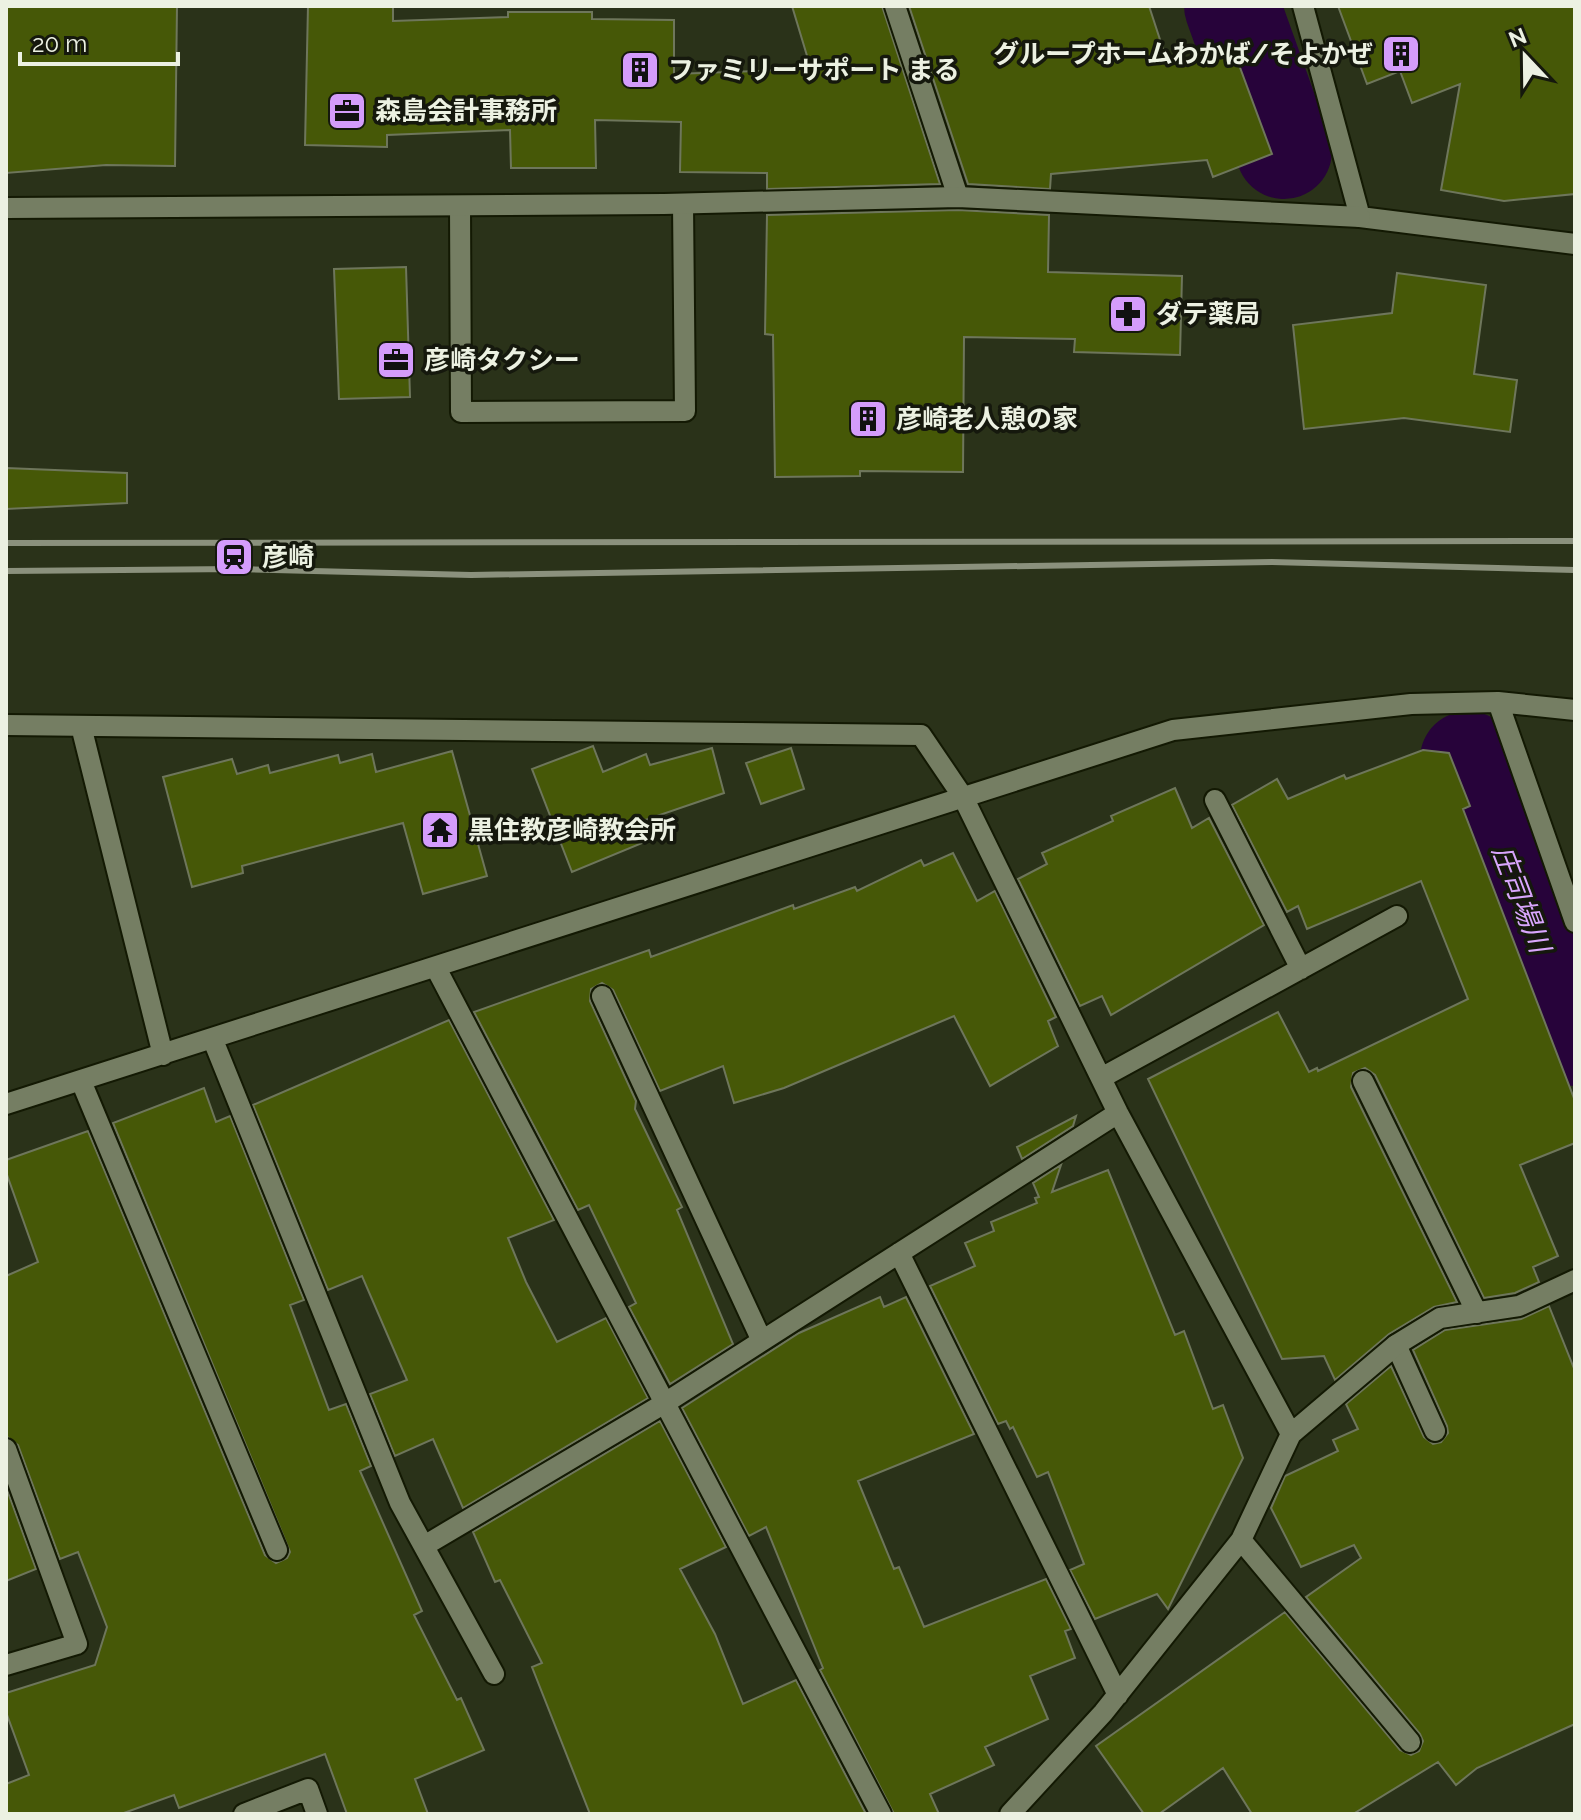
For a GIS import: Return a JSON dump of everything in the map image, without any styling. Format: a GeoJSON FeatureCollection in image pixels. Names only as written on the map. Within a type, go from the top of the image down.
{"type":"FeatureCollection","features":[{"type":"Feature","properties":{"kind":"street"},"geometry":{"type":"LineString","coordinates":[[895,6],[958,197]]}},
{"type":"Feature","properties":{"kind":"street"},"geometry":{"type":"LineString","coordinates":[[1303,6],[1360,217]]}},
{"type":"Feature","properties":{"kind":"street"},"geometry":{"type":"LineString","coordinates":[[6,208],[683,204],[958,197],[1360,217],[1575,244]]}},
{"type":"Feature","properties":{"kind":"street"},"geometry":{"type":"LineString","coordinates":[[460,206],[461,412],[685,411],[683,204]]}},
{"type":"Feature","properties":{"kind":"street"},"geometry":{"type":"LineString","coordinates":[[1498,702],[1575,922]]}},
{"type":"Feature","properties":{"kind":"street"},"geometry":{"type":"LineString","coordinates":[[6,1104],[1173,730],[1411,704],[1498,702],[1575,710]]}},
{"type":"Feature","properties":{"kind":"street"},"geometry":{"type":"LineString","coordinates":[[6,725],[921,735],[963,797],[1118,1113],[1291,1434]]}},
{"type":"Feature","properties":{"kind":"street"},"geometry":{"type":"LineString","coordinates":[[81,726],[163,1055]]}},
{"type":"Feature","properties":{"kind":"street"},"geometry":{"type":"LineString","coordinates":[[1215,800],[1301,969]]}},
{"type":"Feature","properties":{"kind":"street"},"geometry":{"type":"LineString","coordinates":[[1101,1078],[1397,916]]}},
{"type":"Feature","properties":{"kind":"street"},"geometry":{"type":"LineString","coordinates":[[436,968],[881,1814]]}},
{"type":"Feature","properties":{"kind":"street"},"geometry":{"type":"LineString","coordinates":[[602,996],[762,1341]]}},
{"type":"Feature","properties":{"kind":"street"},"geometry":{"type":"LineString","coordinates":[[213,1040],[400,1503],[494,1674]]}},
{"type":"Feature","properties":{"kind":"street"},"geometry":{"type":"LineString","coordinates":[[81,1081],[277,1550]]}},
{"type":"Feature","properties":{"kind":"street"},"geometry":{"type":"LineString","coordinates":[[1363,1081],[1477,1313]]}},
{"type":"Feature","properties":{"kind":"street"},"geometry":{"type":"LineString","coordinates":[[424,1546],[665,1403],[1118,1113]]}},
{"type":"Feature","properties":{"kind":"street"},"geometry":{"type":"LineString","coordinates":[[899,1253],[1118,1695]]}},
{"type":"Feature","properties":{"kind":"street"},"geometry":{"type":"LineString","coordinates":[[1010,1814],[1118,1695],[1241,1540],[1291,1434],[1396,1345],[1440,1318],[1519,1306],[1575,1280]]}},
{"type":"Feature","properties":{"kind":"street"},"geometry":{"type":"LineString","coordinates":[[1396,1345],[1435,1431]]}},
{"type":"Feature","properties":{"kind":"street"},"geometry":{"type":"LineString","coordinates":[[6,1449],[77,1644],[6,1665]]}},
{"type":"Feature","properties":{"kind":"street"},"geometry":{"type":"LineString","coordinates":[[1241,1540],[1410,1742]]}},
{"type":"Feature","properties":{"kind":"street"},"geometry":{"type":"LineString","coordinates":[[244,1814],[308,1789],[317,1814]]}},
{"type":"Feature","properties":{"kind":"building"},"geometry":{"type":"Polygon","coordinates":[[[6,6],[177,6],[175,166],[106,165],[6,173],[6,6]]]}},
{"type":"Feature","properties":{"kind":"building"},"geometry":{"type":"Polygon","coordinates":[[[308,6],[393,6],[393,21],[508,17],[508,12],[592,12],[592,19],[674,20],[674,74],[811,69],[792,6],[882,6],[940,184],[767,189],[767,173],[680,172],[681,122],[595,120],[596,168],[511,168],[510,130],[387,135],[387,147],[305,145],[308,6]]]}},
{"type":"Feature","properties":{"kind":"building"},"geometry":{"type":"Polygon","coordinates":[[[909,6],[1149,6],[1168,64],[1232,46],[1272,154],[1213,177],[1207,160],[1051,174],[1050,189],[968,184],[909,6]]]}},
{"type":"Feature","properties":{"kind":"building"},"geometry":{"type":"Polygon","coordinates":[[[1338,6],[1575,6],[1575,194],[1504,201],[1441,190],[1460,84],[1412,103],[1400,71],[1367,84],[1338,6]]]}},
{"type":"Feature","properties":{"kind":"building"},"geometry":{"type":"Polygon","coordinates":[[[958,210],[1049,215],[1048,272],[1182,276],[1180,355],[1074,352],[1075,339],[964,337],[963,472],[860,471],[860,476],[775,477],[773,335],[765,334],[767,215],[958,210]]]}},
{"type":"Feature","properties":{"kind":"building"},"geometry":{"type":"Polygon","coordinates":[[[406,267],[410,397],[339,399],[334,269],[406,267]]]}},
{"type":"Feature","properties":{"kind":"building"},"geometry":{"type":"Polygon","coordinates":[[[1397,273],[1486,285],[1474,374],[1517,380],[1510,432],[1404,418],[1304,429],[1293,325],[1392,313],[1397,273]]]}},
{"type":"Feature","properties":{"kind":"building"},"geometry":{"type":"Polygon","coordinates":[[[6,468],[127,473],[127,503],[6,509],[6,468]]]}},
{"type":"Feature","properties":{"kind":"building"},"geometry":{"type":"Polygon","coordinates":[[[593,746],[603,772],[646,754],[650,765],[712,748],[724,793],[639,822],[647,841],[572,872],[532,769],[593,746]]]}},
{"type":"Feature","properties":{"kind":"building"},"geometry":{"type":"Polygon","coordinates":[[[791,748],[804,789],[761,804],[746,763],[791,748]]]}},
{"type":"Feature","properties":{"kind":"building"},"geometry":{"type":"Polygon","coordinates":[[[1423,750],[1449,753],[1470,806],[1463,809],[1575,1101],[1575,1143],[1520,1165],[1558,1256],[1533,1267],[1539,1282],[1515,1293],[1484,1298],[1375,1075],[1365,1068],[1353,1073],[1351,1087],[1457,1302],[1434,1307],[1389,1334],[1335,1380],[1324,1356],[1282,1359],[1148,1079],[1278,1012],[1309,1072],[1317,1068],[1318,1071],[1468,999],[1421,881],[1307,929],[1298,906],[1287,912],[1232,805],[1277,779],[1288,799],[1344,775],[1346,779],[1423,750]]]}},
{"type":"Feature","properties":{"kind":"building"},"geometry":{"type":"Polygon","coordinates":[[[452,751],[487,876],[423,894],[403,823],[242,866],[243,873],[192,887],[163,777],[232,759],[237,774],[268,765],[270,773],[338,755],[340,763],[372,754],[376,772],[452,751]]]}},
{"type":"Feature","properties":{"kind":"building"},"geometry":{"type":"Polygon","coordinates":[[[1175,788],[1192,828],[1209,818],[1264,925],[1111,1015],[1102,996],[1080,1006],[1018,879],[1047,864],[1042,853],[1113,821],[1111,816],[1175,788]]]}},
{"type":"Feature","properties":{"kind":"building"},"geometry":{"type":"Polygon","coordinates":[[[953,853],[977,901],[995,891],[1056,1017],[1048,1021],[1058,1046],[990,1086],[954,1016],[784,1088],[734,1103],[723,1066],[660,1091],[613,990],[602,983],[591,989],[590,1001],[636,1101],[635,1109],[682,1207],[677,1210],[733,1344],[670,1384],[629,1307],[636,1303],[589,1205],[578,1210],[474,1012],[649,950],[651,957],[793,905],[794,909],[855,887],[857,891],[921,860],[924,866],[953,853]]]}},
{"type":"Feature","properties":{"kind":"building"},"geometry":{"type":"Polygon","coordinates":[[[449,1020],[554,1220],[508,1238],[526,1282],[557,1342],[606,1318],[648,1398],[463,1508],[433,1439],[395,1456],[370,1394],[407,1380],[362,1276],[328,1290],[253,1105],[449,1020]]]}},
{"type":"Feature","properties":{"kind":"building"},"geometry":{"type":"Polygon","coordinates":[[[204,1088],[216,1122],[230,1116],[304,1300],[290,1305],[329,1410],[346,1404],[371,1466],[360,1471],[422,1611],[414,1615],[457,1700],[461,1698],[484,1750],[415,1779],[428,1814],[347,1814],[325,1754],[179,1808],[174,1795],[121,1814],[6,1814],[6,1784],[29,1775],[6,1712],[6,1693],[95,1665],[107,1627],[78,1552],[60,1559],[18,1445],[6,1436],[6,1276],[38,1262],[6,1172],[6,1160],[88,1131],[265,1555],[276,1563],[287,1558],[290,1552],[113,1123],[204,1088]]]}},
{"type":"Feature","properties":{"kind":"building"},"geometry":{"type":"Polygon","coordinates":[[[1076,1116],[1073,1126],[1022,1159],[1017,1147],[1076,1116]]]}},
{"type":"Feature","properties":{"kind":"building"},"geometry":{"type":"Polygon","coordinates":[[[1061,1165],[1052,1192],[1108,1170],[1175,1335],[1184,1331],[1213,1409],[1223,1405],[1243,1458],[1168,1609],[1157,1594],[1095,1619],[1070,1570],[1084,1564],[1048,1472],[1037,1477],[1013,1427],[1010,1429],[1006,1421],[998,1424],[930,1286],[975,1266],[965,1243],[994,1231],[991,1222],[1037,1203],[1035,1198],[1039,1197],[1033,1183],[1061,1165]]]}},
{"type":"Feature","properties":{"kind":"building"},"geometry":{"type":"Polygon","coordinates":[[[880,1297],[884,1307],[906,1297],[974,1434],[858,1481],[894,1569],[899,1567],[924,1627],[1046,1579],[1071,1629],[1065,1631],[1075,1658],[1030,1676],[1048,1719],[985,1747],[994,1765],[930,1794],[939,1814],[894,1814],[820,1670],[823,1668],[766,1527],[749,1536],[682,1408],[799,1333],[880,1297]]]}},
{"type":"Feature","properties":{"kind":"building"},"geometry":{"type":"Polygon","coordinates":[[[1549,1306],[1575,1371],[1575,1724],[1477,1768],[1456,1785],[1438,1762],[1353,1814],[1252,1814],[1223,1768],[1159,1814],[1144,1814],[1096,1746],[1285,1612],[1400,1750],[1411,1755],[1419,1751],[1423,1741],[1420,1734],[1306,1597],[1361,1558],[1354,1545],[1301,1567],[1271,1508],[1285,1476],[1338,1451],[1333,1440],[1358,1429],[1346,1404],[1391,1366],[1424,1437],[1433,1444],[1441,1442],[1448,1433],[1447,1426],[1413,1350],[1445,1330],[1521,1319],[1549,1306]]]}},
{"type":"Feature","properties":{"kind":"building"},"geometry":{"type":"Polygon","coordinates":[[[660,1421],[726,1547],[680,1569],[715,1634],[743,1704],[796,1680],[866,1814],[590,1814],[532,1667],[542,1663],[500,1580],[495,1582],[473,1532],[660,1421]]]}},
{"type":"Feature","properties":{"kind":"building"},"geometry":{"type":"Polygon","coordinates":[[[6,1487],[36,1569],[6,1581],[6,1487]]]}},
{"type":"Feature","properties":{"kind":"waterway","name":"庄司場川"},"geometry":{"type":"LineString","coordinates":[[1232,6],[1284,151]]}},
{"type":"Feature","properties":{"kind":"waterway","name":"庄司場川"},"geometry":{"type":"LineString","coordinates":[[1468,759],[1575,1038]]}},
{"type":"Feature","properties":{"kind":"railway"},"geometry":{"type":"LineString","coordinates":[[6,543],[1575,541]]}},
{"type":"Feature","properties":{"kind":"railway"},"geometry":{"type":"LineString","coordinates":[[6,571],[237,569],[471,575],[1272,562],[1575,570]]}},
{"type":"Feature","properties":{"kind":"place","name":"グループホームわかば/そよかぜ"},"geometry":{"type":"Point","coordinates":[1401,54]}},
{"type":"Feature","properties":{"kind":"place","name":"ファミリーサポート まる"},"geometry":{"type":"Point","coordinates":[640,70]}},
{"type":"Feature","properties":{"kind":"place","name":"森島会計事務所"},"geometry":{"type":"Point","coordinates":[347,111]}},
{"type":"Feature","properties":{"kind":"place","name":"ダテ薬局"},"geometry":{"type":"Point","coordinates":[1128,314]}},
{"type":"Feature","properties":{"kind":"place","name":"彦崎タクシー"},"geometry":{"type":"Point","coordinates":[396,360]}},
{"type":"Feature","properties":{"kind":"place","name":"彦崎老人憩の家"},"geometry":{"type":"Point","coordinates":[868,419]}},
{"type":"Feature","properties":{"kind":"place","name":"彦崎"},"geometry":{"type":"Point","coordinates":[234,557]}},
{"type":"Feature","properties":{"kind":"place","name":"黒住教彦崎教会所"},"geometry":{"type":"Point","coordinates":[440,830]}}]}
